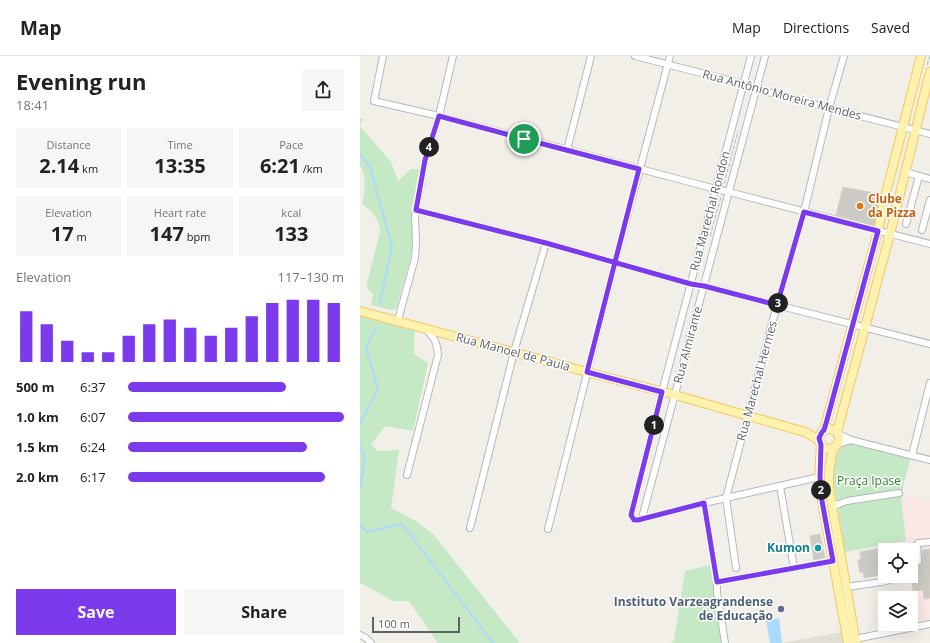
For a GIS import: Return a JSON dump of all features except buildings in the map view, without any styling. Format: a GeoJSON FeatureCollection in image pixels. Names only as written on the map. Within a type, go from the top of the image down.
{"type":"FeatureCollection","features":[{"type":"Feature","properties":{"kind":"main road"},"geometry":{"type":"LineString","coordinates":[[853,642],[833,561],[822,501],[820,477],[822,437],[854,324],[922,56]]}},
{"type":"Feature","properties":{"kind":"main road"},"geometry":{"type":"LineString","coordinates":[[853,642],[846,587],[831,503],[829,471],[836,446],[839,441],[838,433],[890,234],[930,72]]}},
{"type":"Feature","properties":{"kind":"main road","name":"Rua Manoel de Paula"},"geometry":{"type":"LineString","coordinates":[[360,311],[662,392],[675,394],[822,437]]}},
{"type":"Feature","properties":{"kind":"main road"},"geometry":{"type":"LineString","coordinates":[[822,437],[831,429],[838,433]]}},
{"type":"Feature","properties":{"kind":"main road"},"geometry":{"type":"LineString","coordinates":[[822,437],[827,448],[836,446]]}},
{"type":"Feature","properties":{"kind":"street"},"geometry":{"type":"LineString","coordinates":[[383,56],[374,101],[439,116],[716,190],[729,192],[930,244]]}},
{"type":"Feature","properties":{"kind":"street"},"geometry":{"type":"LineString","coordinates":[[398,320],[415,258],[415,217],[425,160],[439,116],[452,56]]}},
{"type":"Feature","properties":{"kind":"street"},"geometry":{"type":"LineString","coordinates":[[567,150],[590,56]]}},
{"type":"Feature","properties":{"kind":"street","name":"Rua Antônio Moreira Mendes"},"geometry":{"type":"LineString","coordinates":[[635,56],[930,134]]}},
{"type":"Feature","properties":{"kind":"street"},"geometry":{"type":"LineString","coordinates":[[548,529],[615,262],[670,56]]}},
{"type":"Feature","properties":{"kind":"street","name":"Rua Marechal Rondon"},"geometry":{"type":"LineString","coordinates":[[642,518],[634,520],[631,515],[751,56]]}},
{"type":"Feature","properties":{"kind":"street","name":"Rua Almirante"},"geometry":{"type":"LineString","coordinates":[[642,518],[765,56]]}},
{"type":"Feature","properties":{"kind":"street","name":"Rua Marechal Hermes"},"geometry":{"type":"LineString","coordinates":[[726,498],[777,305],[804,212],[844,56]]}},
{"type":"Feature","properties":{"kind":"street"},"geometry":{"type":"LineString","coordinates":[[905,172],[930,179]]}},
{"type":"Feature","properties":{"kind":"street"},"geometry":{"type":"LineString","coordinates":[[906,224],[919,176]]}},
{"type":"Feature","properties":{"kind":"street"},"geometry":{"type":"LineString","coordinates":[[922,230],[930,200]]}},
{"type":"Feature","properties":{"kind":"street"},"geometry":{"type":"LineString","coordinates":[[416,210],[546,243],[691,284],[704,286],[930,344]]}},
{"type":"Feature","properties":{"kind":"street"},"geometry":{"type":"LineString","coordinates":[[470,528],[514,352],[546,243]]}},
{"type":"Feature","properties":{"kind":"street"},"geometry":{"type":"LineString","coordinates":[[407,475],[438,355],[438,347],[435,339],[425,328]]}},
{"type":"Feature","properties":{"kind":"street"},"geometry":{"type":"LineString","coordinates":[[912,456],[930,383]]}},
{"type":"Feature","properties":{"kind":"street"},"geometry":{"type":"LineString","coordinates":[[838,433],[851,440],[930,460]]}},
{"type":"Feature","properties":{"kind":"street"},"geometry":{"type":"LineString","coordinates":[[836,446],[851,440]]}},
{"type":"Feature","properties":{"kind":"street"},"geometry":{"type":"LineString","coordinates":[[642,518],[820,477]]}},
{"type":"Feature","properties":{"kind":"street"},"geometry":{"type":"LineString","coordinates":[[780,486],[794,568]]}},
{"type":"Feature","properties":{"kind":"street"},"geometry":{"type":"LineString","coordinates":[[831,503],[840,504],[847,501],[899,493]]}},
{"type":"Feature","properties":{"kind":"street"},"geometry":{"type":"LineString","coordinates":[[726,498],[736,568]]}},
{"type":"Feature","properties":{"kind":"street"},"geometry":{"type":"LineString","coordinates":[[704,503],[725,643]]}},
{"type":"Feature","properties":{"kind":"street"},"geometry":{"type":"LineString","coordinates":[[918,543],[930,542]]}},
{"type":"Feature","properties":{"kind":"street"},"geometry":{"type":"LineString","coordinates":[[717,582],[833,561]]}},
{"type":"Feature","properties":{"kind":"street"},"geometry":{"type":"LineString","coordinates":[[846,587],[878,583]]}},
{"type":"Feature","properties":{"kind":"street"},"geometry":{"type":"LineString","coordinates":[[853,642],[930,624]]}},
{"type":"Feature","properties":{"kind":"street"},"geometry":{"type":"LineString","coordinates":[[360,634],[371,643]]}},
{"type":"Feature","properties":{"kind":"shaded area"},"geometry":{"type":"Polygon","coordinates":[[[901,494],[930,502],[930,618],[918,620],[918,591],[910,591],[910,583],[918,583],[918,543],[906,543],[901,494]]]}},
{"type":"Feature","properties":{"kind":"shaded area"},"geometry":{"type":"Polygon","coordinates":[[[842,632],[844,643],[782,643],[842,632]]]}},
{"type":"Feature","properties":{"kind":"green space"},"geometry":{"type":"Polygon","coordinates":[[[360,118],[363,119],[360,126],[360,118]]]}},
{"type":"Feature","properties":{"kind":"green space"},"geometry":{"type":"Polygon","coordinates":[[[360,126],[391,162],[398,181],[411,169],[422,169],[414,240],[409,264],[396,309],[391,310],[371,305],[373,294],[367,288],[380,232],[375,216],[362,204],[365,184],[364,174],[360,165],[360,126]]]}},
{"type":"Feature","properties":{"kind":"green space"},"geometry":{"type":"Polygon","coordinates":[[[360,314],[415,328],[414,354],[428,363],[413,431],[385,426],[371,445],[378,451],[399,450],[391,508],[414,520],[433,534],[519,642],[518,643],[438,643],[409,601],[393,601],[360,583],[360,314]]]}},
{"type":"Feature","properties":{"kind":"green space","name":"Praça Ipase"},"geometry":{"type":"Polygon","coordinates":[[[848,439],[911,457],[901,494],[906,541],[878,543],[878,546],[844,552],[838,506],[834,490],[834,472],[840,448],[848,439]]]}},
{"type":"Feature","properties":{"kind":"green space"},"geometry":{"type":"Polygon","coordinates":[[[710,565],[723,643],[671,643],[674,640],[685,571],[710,565]]]}},
{"type":"Feature","properties":{"kind":"water"},"geometry":{"type":"Polygon","coordinates":[[[779,618],[782,643],[770,643],[766,621],[779,618]]]}},
{"type":"Feature","properties":{"kind":"waterway"},"geometry":{"type":"LineString","coordinates":[[360,154],[370,167],[392,246],[380,303]]}},
{"type":"Feature","properties":{"kind":"waterway"},"geometry":{"type":"LineString","coordinates":[[360,424],[378,389],[366,348],[376,327]]}},
{"type":"Feature","properties":{"kind":"waterway"},"geometry":{"type":"LineString","coordinates":[[360,446],[365,458],[360,488]]}},
{"type":"Feature","properties":{"kind":"waterway"},"geometry":{"type":"LineString","coordinates":[[360,524],[366,532],[402,524],[493,643]]}},
{"type":"Feature","properties":{"kind":"place","name":"Clube da Pizza"},"geometry":{"type":"Point","coordinates":[860,206]}},
{"type":"Feature","properties":{"kind":"place","name":"Kumon"},"geometry":{"type":"Point","coordinates":[818,548]}},
{"type":"Feature","properties":{"kind":"place","name":"Instituto Varzeagrandense de Educação"},"geometry":{"type":"Point","coordinates":[781,609]}},
{"type":"Feature","properties":{"kind":"route"},"geometry":{"type":"LineString","coordinates":[[524,139],[439,116],[425,160],[416,210],[546,243],[615,262],[691,284],[777,305],[804,212],[878,231],[827,420],[824,430],[819,438],[821,445],[820,477],[822,501],[833,561],[717,582],[704,503],[638,520],[634,520],[632,518],[631,515],[662,392],[587,372],[615,262],[639,169],[524,139]]}}]}
